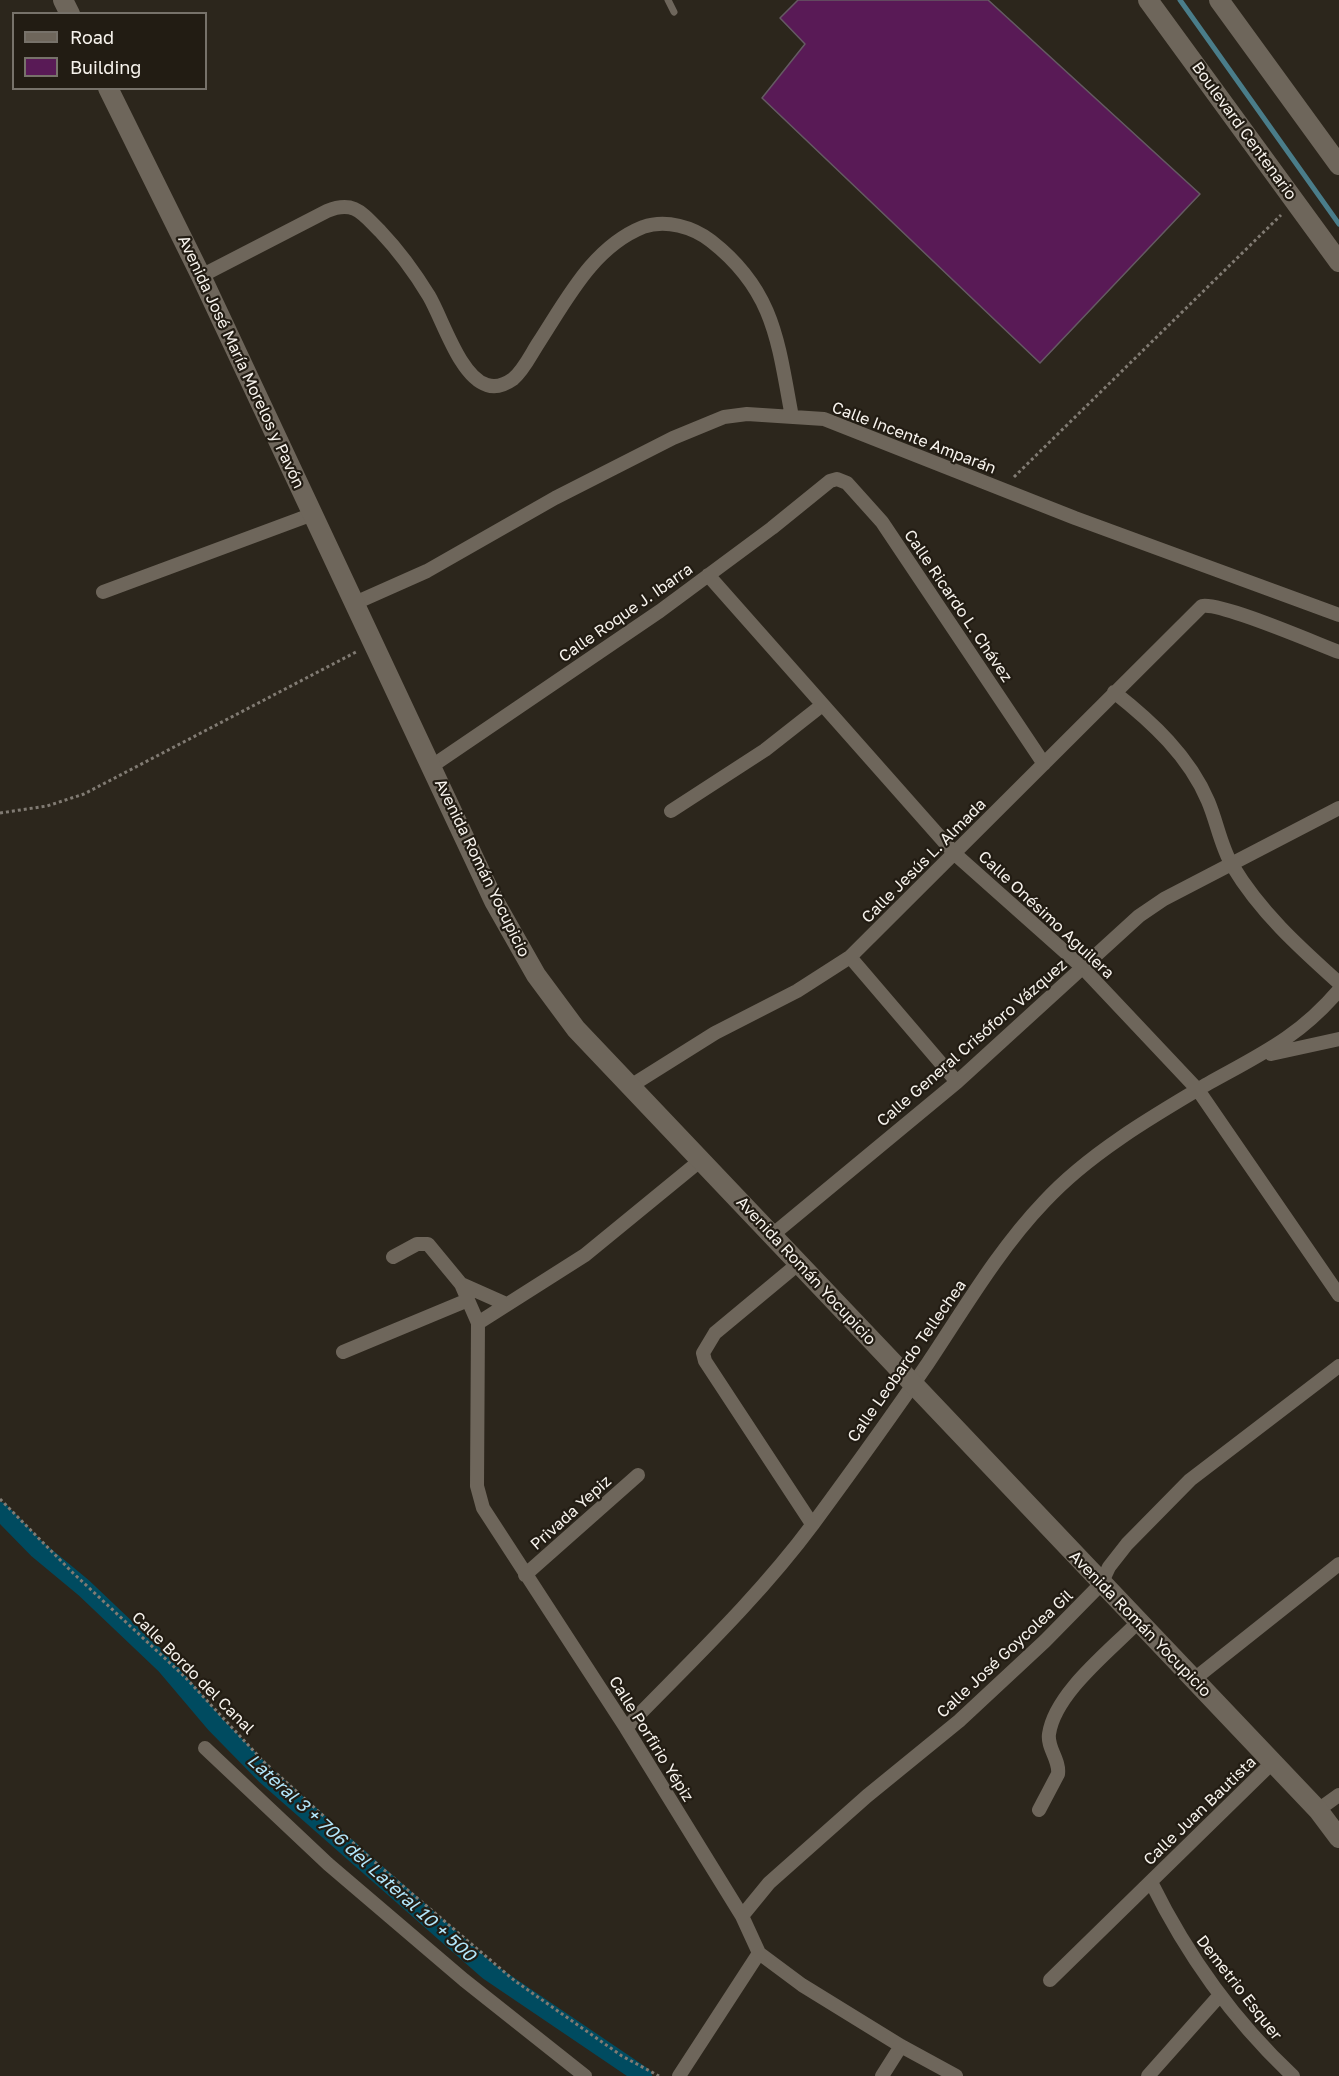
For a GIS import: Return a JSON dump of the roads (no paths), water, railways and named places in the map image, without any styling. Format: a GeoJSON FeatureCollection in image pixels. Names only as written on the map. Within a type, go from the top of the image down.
{"type":"FeatureCollection","features":[{"type":"Feature","properties":{"kind":"street","name":"Boulevard Centenario"},"geometry":{"type":"LineString","coordinates":[[1148,0],[1339,262]]}},
{"type":"Feature","properties":{"kind":"street"},"geometry":{"type":"LineString","coordinates":[[1219,0],[1339,165]]}},
{"type":"Feature","properties":{"kind":"street","name":"Avenida José María Morelos y Pavón"},"geometry":{"type":"LineString","coordinates":[[109,90],[201,276],[372,640]]}},
{"type":"Feature","properties":{"kind":"street"},"geometry":{"type":"LineString","coordinates":[[201,276],[327,211],[341,206],[351,207],[363,214],[404,257],[429,296],[462,364],[480,381],[487,385],[500,386],[518,374],[568,296],[610,245],[648,226],[676,225],[697,232],[720,249],[760,295],[777,337],[792,417]]}},
{"type":"Feature","properties":{"kind":"street","name":"Calle Incente Amparán"},"geometry":{"type":"LineString","coordinates":[[357,607],[427,572],[555,498],[699,427],[735,415],[824,419],[1001,489],[1339,615]]}},
{"type":"Feature","properties":{"kind":"street","name":"Calle Roque J. Ibarra"},"geometry":{"type":"LineString","coordinates":[[432,766],[708,576],[833,479]]}},
{"type":"Feature","properties":{"kind":"street","name":"Calle Ricardo L. Chávez"},"geometry":{"type":"LineString","coordinates":[[833,479],[847,483],[882,522],[1044,764]]}},
{"type":"Feature","properties":{"kind":"street"},"geometry":{"type":"LineString","coordinates":[[103,592],[313,514]]}},
{"type":"Feature","properties":{"kind":"street","name":"Calle Onésimo Aguilera"},"geometry":{"type":"LineString","coordinates":[[708,576],[821,706],[955,854],[1082,967],[1198,1090],[1339,1295]]}},
{"type":"Feature","properties":{"kind":"street","name":"Calle Jesús L. Almada"},"geometry":{"type":"LineString","coordinates":[[629,1088],[715,1033],[797,991],[850,957],[1202,606],[1214,606],[1339,652]]}},
{"type":"Feature","properties":{"kind":"street","name":"Avenida Román Yocupicio"},"geometry":{"type":"LineString","coordinates":[[372,640],[494,901],[520,951],[561,1011],[629,1088],[701,1160],[1318,1810],[1339,1838]]}},
{"type":"Feature","properties":{"kind":"street"},"geometry":{"type":"LineString","coordinates":[[1114,692],[1162,735],[1191,769],[1209,802],[1231,864],[1276,924],[1339,983]]}},
{"type":"Feature","properties":{"kind":"street"},"geometry":{"type":"LineString","coordinates":[[671,811],[765,750],[821,706]]}},
{"type":"Feature","properties":{"kind":"street","name":"Calle General Crisóforo Vázquez"},"geometry":{"type":"LineString","coordinates":[[771,1236],[957,1082],[1139,916],[1231,864],[1339,808]]}},
{"type":"Feature","properties":{"kind":"street"},"geometry":{"type":"LineString","coordinates":[[850,957],[957,1082]]}},
{"type":"Feature","properties":{"kind":"street","name":"Calle Leobardo Tellechea"},"geometry":{"type":"LineString","coordinates":[[626,1728],[754,1596],[812,1524],[913,1384],[981,1284],[1043,1202],[1070,1177],[1113,1144],[1198,1090],[1279,1045],[1313,1020],[1339,990]]}},
{"type":"Feature","properties":{"kind":"street","name":"Calle Leobardo Tellechea"},"geometry":{"type":"LineString","coordinates":[[1254,1058],[1339,1039]]}},
{"type":"Feature","properties":{"kind":"street"},"geometry":{"type":"LineString","coordinates":[[393,1257],[417,1244],[428,1244],[460,1284],[478,1323],[585,1255],[701,1160]]}},
{"type":"Feature","properties":{"kind":"street"},"geometry":{"type":"LineString","coordinates":[[798,1264],[715,1333],[703,1353],[705,1361],[812,1524]]}},
{"type":"Feature","properties":{"kind":"street"},"geometry":{"type":"LineString","coordinates":[[460,1284],[506,1305]]}},
{"type":"Feature","properties":{"kind":"street"},"geometry":{"type":"LineString","coordinates":[[343,1353],[468,1300]]}},
{"type":"Feature","properties":{"kind":"street","name":"Calle Porfirio Yépiz"},"geometry":{"type":"LineString","coordinates":[[478,1323],[479,1499],[525,1575],[626,1728],[742,1916],[759,1953],[802,1985],[901,2046],[956,2076]]}},
{"type":"Feature","properties":{"kind":"street","name":"Calle José Goycolea Gil"},"geometry":{"type":"LineString","coordinates":[[742,1916],[769,1883],[867,1796],[959,1721],[1045,1641],[1101,1584],[1109,1567],[1127,1544],[1190,1480],[1339,1366]]}},
{"type":"Feature","properties":{"kind":"street","name":"Privada Yepiz"},"geometry":{"type":"LineString","coordinates":[[525,1575],[638,1475]]}},
{"type":"Feature","properties":{"kind":"street"},"geometry":{"type":"LineString","coordinates":[[1193,1680],[1339,1564]]}},
{"type":"Feature","properties":{"kind":"street"},"geometry":{"type":"LineString","coordinates":[[1039,1810],[1058,1774],[1049,1736],[1060,1706],[1073,1688],[1138,1622]]}},
{"type":"Feature","properties":{"kind":"street"},"geometry":{"type":"LineString","coordinates":[[206,1748],[328,1864],[464,1980],[585,2076]]}},
{"type":"Feature","properties":{"kind":"street","name":"Calle Juan Bautista"},"geometry":{"type":"LineString","coordinates":[[1050,1980],[1272,1763]]}},
{"type":"Feature","properties":{"kind":"street"},"geometry":{"type":"LineString","coordinates":[[1318,1810],[1339,1795]]}},
{"type":"Feature","properties":{"kind":"street","name":"Demetrio Esquer"},"geometry":{"type":"LineString","coordinates":[[1150,1882],[1181,1940],[1220,1995],[1254,2037],[1293,2076]]}},
{"type":"Feature","properties":{"kind":"street"},"geometry":{"type":"LineString","coordinates":[[679,2076],[759,1953]]}},
{"type":"Feature","properties":{"kind":"street"},"geometry":{"type":"LineString","coordinates":[[1148,2076],[1220,1995]]}},
{"type":"Feature","properties":{"kind":"street"},"geometry":{"type":"LineString","coordinates":[[882,2076],[901,2046]]}},
{"type":"Feature","properties":{"kind":"lane"},"geometry":{"type":"LineString","coordinates":[[668,0],[674,12]]}},
{"type":"Feature","properties":{"kind":"waterway"},"geometry":{"type":"LineString","coordinates":[[1180,0],[1339,224]]}},
{"type":"Feature","properties":{"kind":"waterway","name":"Lateral 3 + 706 del Lateral 10 + 500"},"geometry":{"type":"LineString","coordinates":[[0,1511],[37,1549],[84,1588],[165,1665],[215,1724],[265,1775],[488,1971],[643,2076]]}}]}
